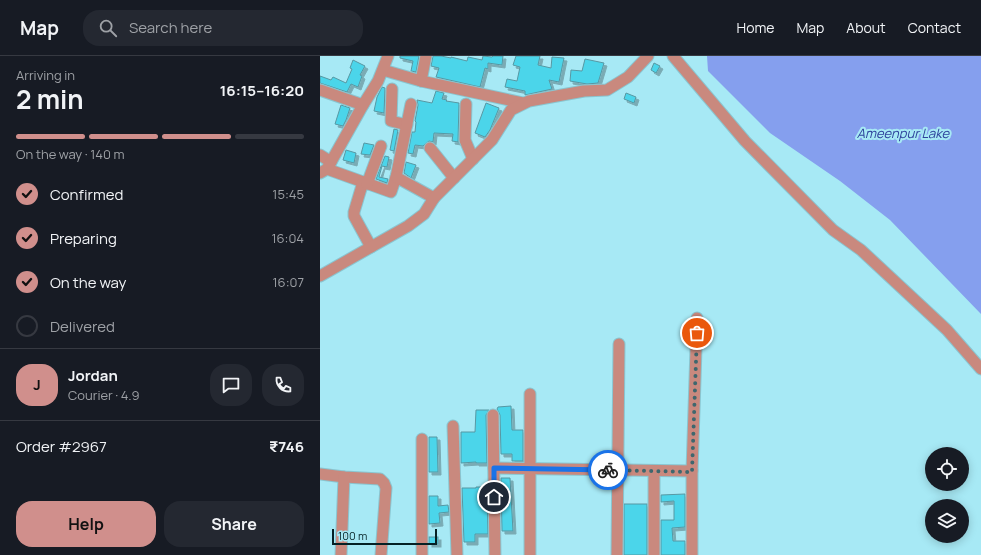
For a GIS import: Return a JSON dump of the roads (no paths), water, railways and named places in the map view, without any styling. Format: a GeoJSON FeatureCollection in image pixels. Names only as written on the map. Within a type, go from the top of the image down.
{"type":"FeatureCollection","features":[{"type":"Feature","properties":{"kind":"street"},"geometry":{"type":"LineString","coordinates":[[326,168],[378,81],[388,56]]}},
{"type":"Feature","properties":{"kind":"street"},"geometry":{"type":"LineString","coordinates":[[421,81],[426,56]]}},
{"type":"Feature","properties":{"kind":"street"},"geometry":{"type":"LineString","coordinates":[[634,56],[646,58]]}},
{"type":"Feature","properties":{"kind":"street"},"geometry":{"type":"LineString","coordinates":[[673,56],[745,140],[833,230],[861,250],[941,325],[981,369]]}},
{"type":"Feature","properties":{"kind":"street"},"geometry":{"type":"LineString","coordinates":[[320,276],[408,226],[424,214],[434,198],[492,140],[511,110],[529,100],[584,91],[607,90],[628,77],[646,58]]}},
{"type":"Feature","properties":{"kind":"street"},"geometry":{"type":"LineString","coordinates":[[383,70],[421,81],[523,103]]}},
{"type":"Feature","properties":{"kind":"street"},"geometry":{"type":"LineString","coordinates":[[392,89],[390,121],[407,124]]}},
{"type":"Feature","properties":{"kind":"street"},"geometry":{"type":"LineString","coordinates":[[320,90],[363,105]]}},
{"type":"Feature","properties":{"kind":"street"},"geometry":{"type":"LineString","coordinates":[[320,155],[326,168],[391,192],[396,177],[411,104]]}},
{"type":"Feature","properties":{"kind":"street"},"geometry":{"type":"LineString","coordinates":[[466,104],[465,140],[473,159]]}},
{"type":"Feature","properties":{"kind":"street"},"geometry":{"type":"LineString","coordinates":[[371,247],[354,216],[354,212],[381,146]]}},
{"type":"Feature","properties":{"kind":"street"},"geometry":{"type":"LineString","coordinates":[[430,148],[454,178]]}},
{"type":"Feature","properties":{"kind":"street"},"geometry":{"type":"LineString","coordinates":[[396,177],[434,198]]}},
{"type":"Feature","properties":{"kind":"street"},"geometry":{"type":"LineString","coordinates":[[692,555],[692,472],[697,318]]}},
{"type":"Feature","properties":{"kind":"street"},"geometry":{"type":"LineString","coordinates":[[617,555],[619,471],[619,344]]}},
{"type":"Feature","properties":{"kind":"street"},"geometry":{"type":"LineString","coordinates":[[530,394],[530,555]]}},
{"type":"Feature","properties":{"kind":"street"},"geometry":{"type":"LineString","coordinates":[[493,415],[495,555]]}},
{"type":"Feature","properties":{"kind":"street"},"geometry":{"type":"LineString","coordinates":[[453,426],[457,555]]}},
{"type":"Feature","properties":{"kind":"street"},"geometry":{"type":"LineString","coordinates":[[422,439],[422,555]]}},
{"type":"Feature","properties":{"kind":"street"},"geometry":{"type":"LineString","coordinates":[[494,468],[692,472]]}},
{"type":"Feature","properties":{"kind":"street"},"geometry":{"type":"LineString","coordinates":[[654,472],[654,555]]}},
{"type":"Feature","properties":{"kind":"street"},"geometry":{"type":"LineString","coordinates":[[320,474],[380,479],[384,483],[386,488],[381,555]]}},
{"type":"Feature","properties":{"kind":"street"},"geometry":{"type":"LineString","coordinates":[[341,555],[344,477]]}},
{"type":"Feature","properties":{"kind":"water","name":"Ameenpur Lake"},"geometry":{"type":"Polygon","coordinates":[[[707,56],[981,56],[981,314],[890,220],[840,181],[770,133],[708,71],[707,56]]]}}]}
